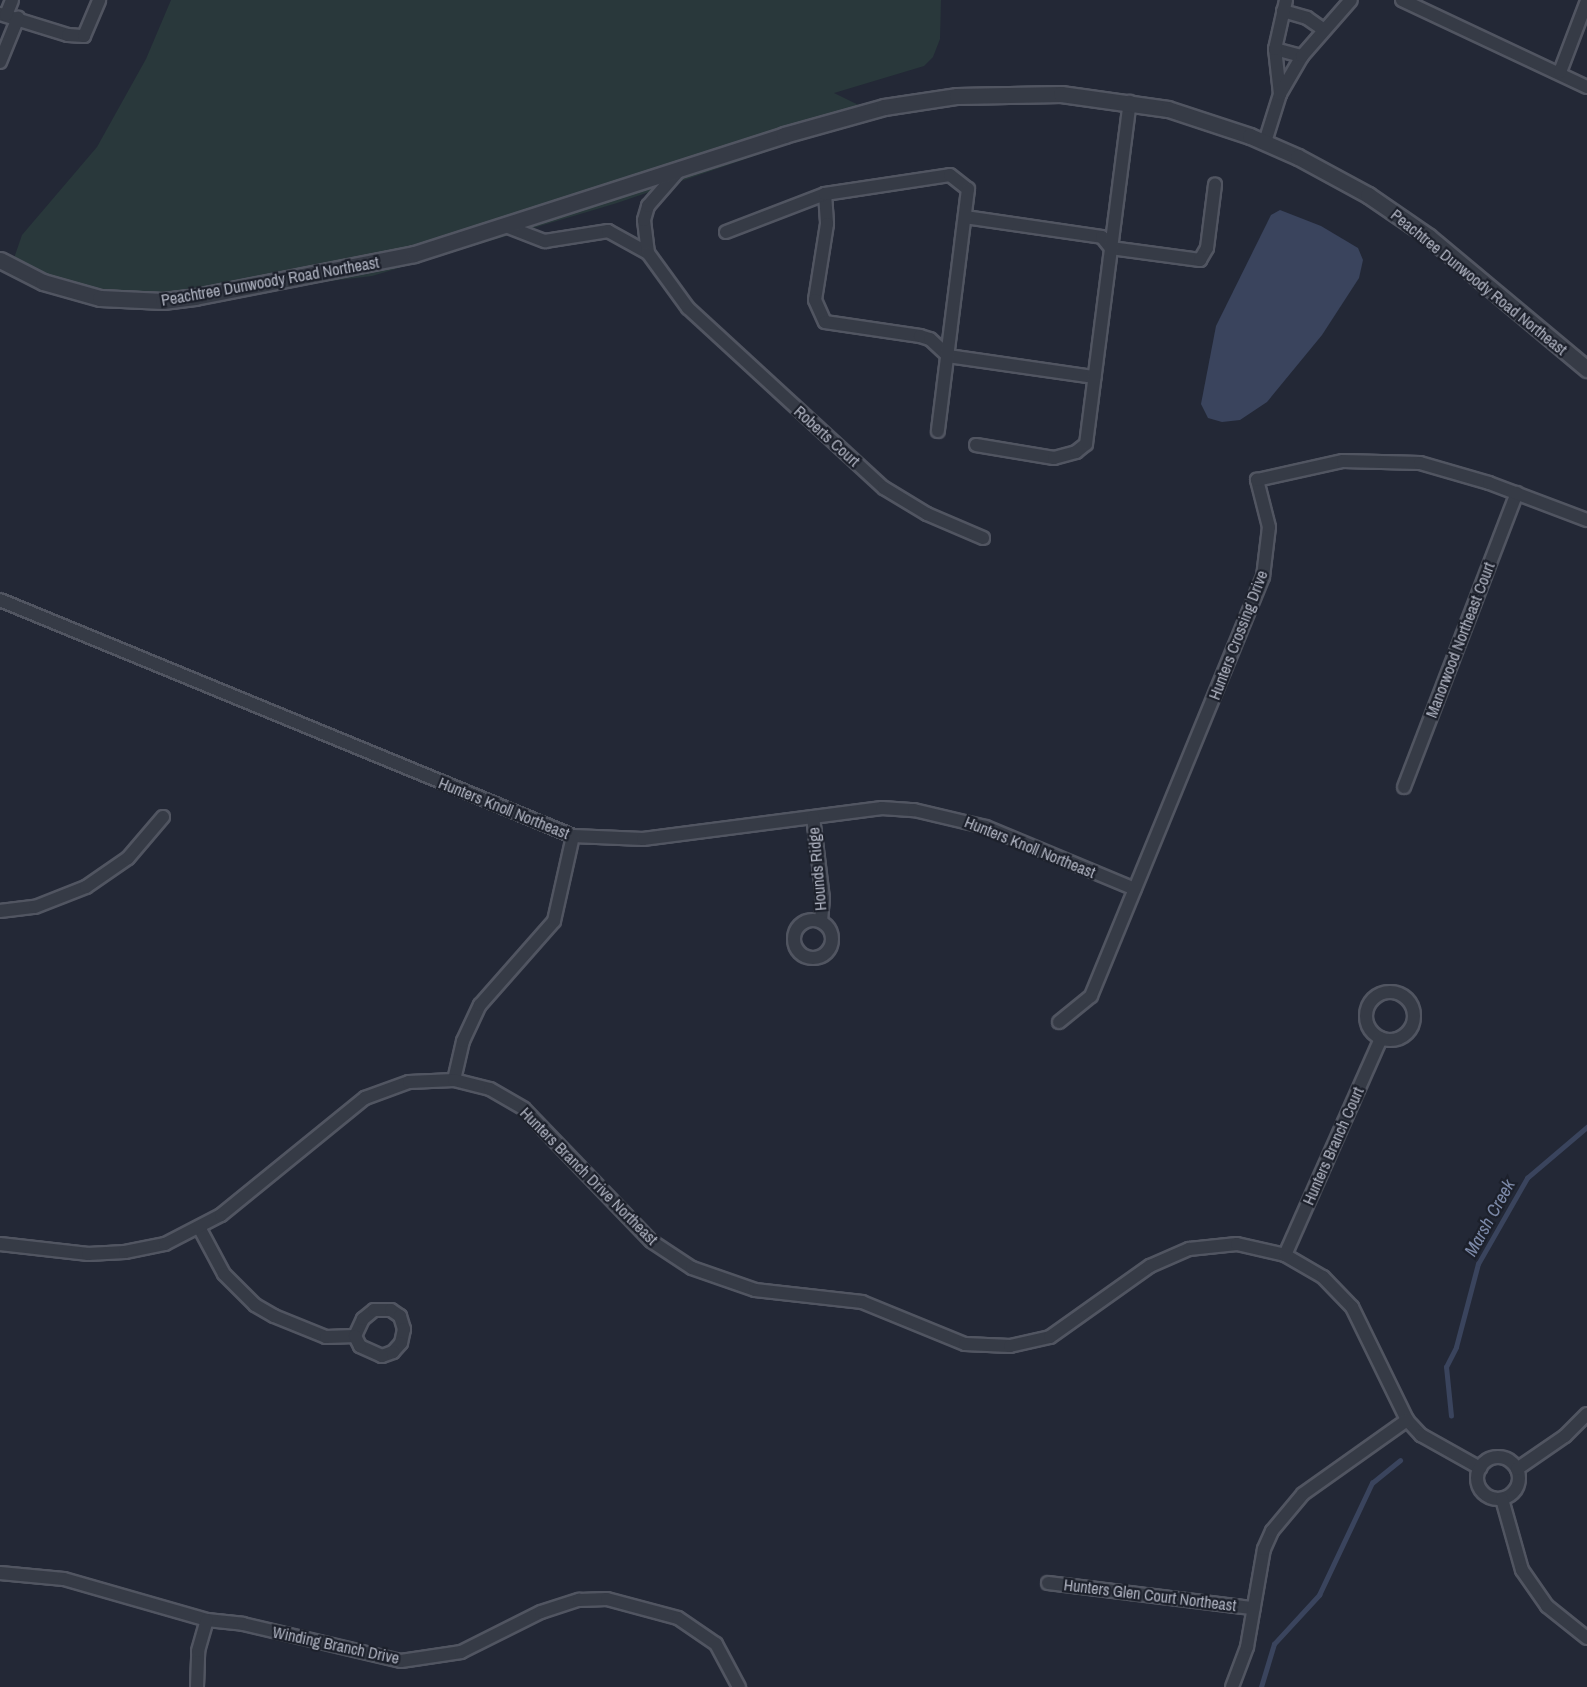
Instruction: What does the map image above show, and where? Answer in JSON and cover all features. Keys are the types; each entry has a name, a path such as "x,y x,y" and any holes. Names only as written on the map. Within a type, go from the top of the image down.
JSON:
{"street":[{"path":"0,62 12,0"},
{"path":"8,16 68,35 84,36 99,0"},
{"path":"1265,142 1280,94 1302,56 1323,29 1351,0"},
{"path":"1402,0 1560,72 1587,87"},
{"path":"1560,72 1587,1"},
{"path":"1280,94 1275,49 1285,5 1323,29"},
{"path":"1275,49 1302,56"},
{"name":"Peachtree Dunwoody Road Northeast","path":"0,260 71,292 100,298 163,301 374,264 508,227 681,168 884,107 947,97 1061,94 1168,109 1265,142 1368,195 1429,237 1587,369"},
{"path":"976,445 1054,458 1076,452 1086,444 1130,102"},
{"path":"648,253 644,220 648,206 681,168"},
{"path":"726,232 825,194 950,175 968,189 938,431"},
{"path":"965,217 1102,237 1111,248 1200,260 1207,248 1215,185"},
{"path":"825,194 827,224 815,300 825,322 920,336 930,339 948,356 1094,377"},
{"path":"508,227 545,242 608,231 648,253"},
{"name":"Roberts Court","path":"648,253 688,308 884,488 927,514 983,538"},
{"name":"Hunters Crossing Drive","path":"1059,1022 1091,996 1263,577 1269,527 1257,480 1308,467 1381,459 1420,463 1517,493 1587,520"},
{"name":"Manorwood Northeast Court","path":"1404,787 1517,493"},
{"name":"Hunters Knoll Northeast","path":"0,600 573,836 643,839 882,808 946,815 986,827 1135,889"},
{"path":"0,911 35,907 86,887 128,858 163,817"},
{"name":"Hounds Ridge","path":"813,817 823,898 821,921"},
{"path":"454,1080 463,1041 480,1005 554,921 573,836"},
{"name":"Hunters Branch Court","path":"1285,1255 1381,1038"},
{"name":"Hunters Branch Drive Northeast","path":"0,1244 88,1254 125,1252 165,1244 200,1229 365,1098 409,1082 454,1080 490,1089 524,1109 651,1241 692,1268 755,1290 862,1302 965,1344 1010,1346 1050,1337 1150,1266 1189,1249 1237,1244 1285,1255 1323,1277 1352,1307 1407,1420 1421,1435 1480,1468"},
{"path":"200,1229 224,1274 255,1305 326,1337 355,1336"},
{"path":"1517,1469 1565,1436 1587,1414"},
{"path":"1232,1687 1247,1647 1264,1549 1283,1514 1303,1494 1407,1420"},
{"path":"1499,1457 1517,1469 1517,1487 1502,1499 1490,1497 1480,1489 1480,1468 1499,1457"},
{"path":"1502,1499 1522,1570 1548,1606 1587,1638"},
{"name":"Winding Branch Drive","path":"0,1573 64,1579 207,1620 243,1624 401,1661 461,1652 541,1612 579,1600 607,1599 646,1606 688,1624 716,1644 739,1687"},
{"name":"Hunters Glen Court Northeast","path":"1048,1583 1253,1608"},
{"path":"197,1687 198,1651 207,1620"}],"shaded area":[{"path":"171,0 941,0 940,39 933,57 924,66 834,93 877,114 617,203 372,276 124,306 13,261 22,235 97,147 146,59"}],"water":[{"path":"1280,210 1321,226 1358,248 1363,260 1359,278 1322,335 1267,402 1240,420 1222,422 1208,418 1201,404 1216,326 1271,215"}],"waterway":[{"name":"Marsh Creek","path":"1451,1416 1446,1367 1456,1347 1478,1264 1527,1178 1587,1127"},
{"name":"Marsh Creek","path":"1261,1687 1274,1644 1319,1595 1372,1483 1400,1460"}]}
